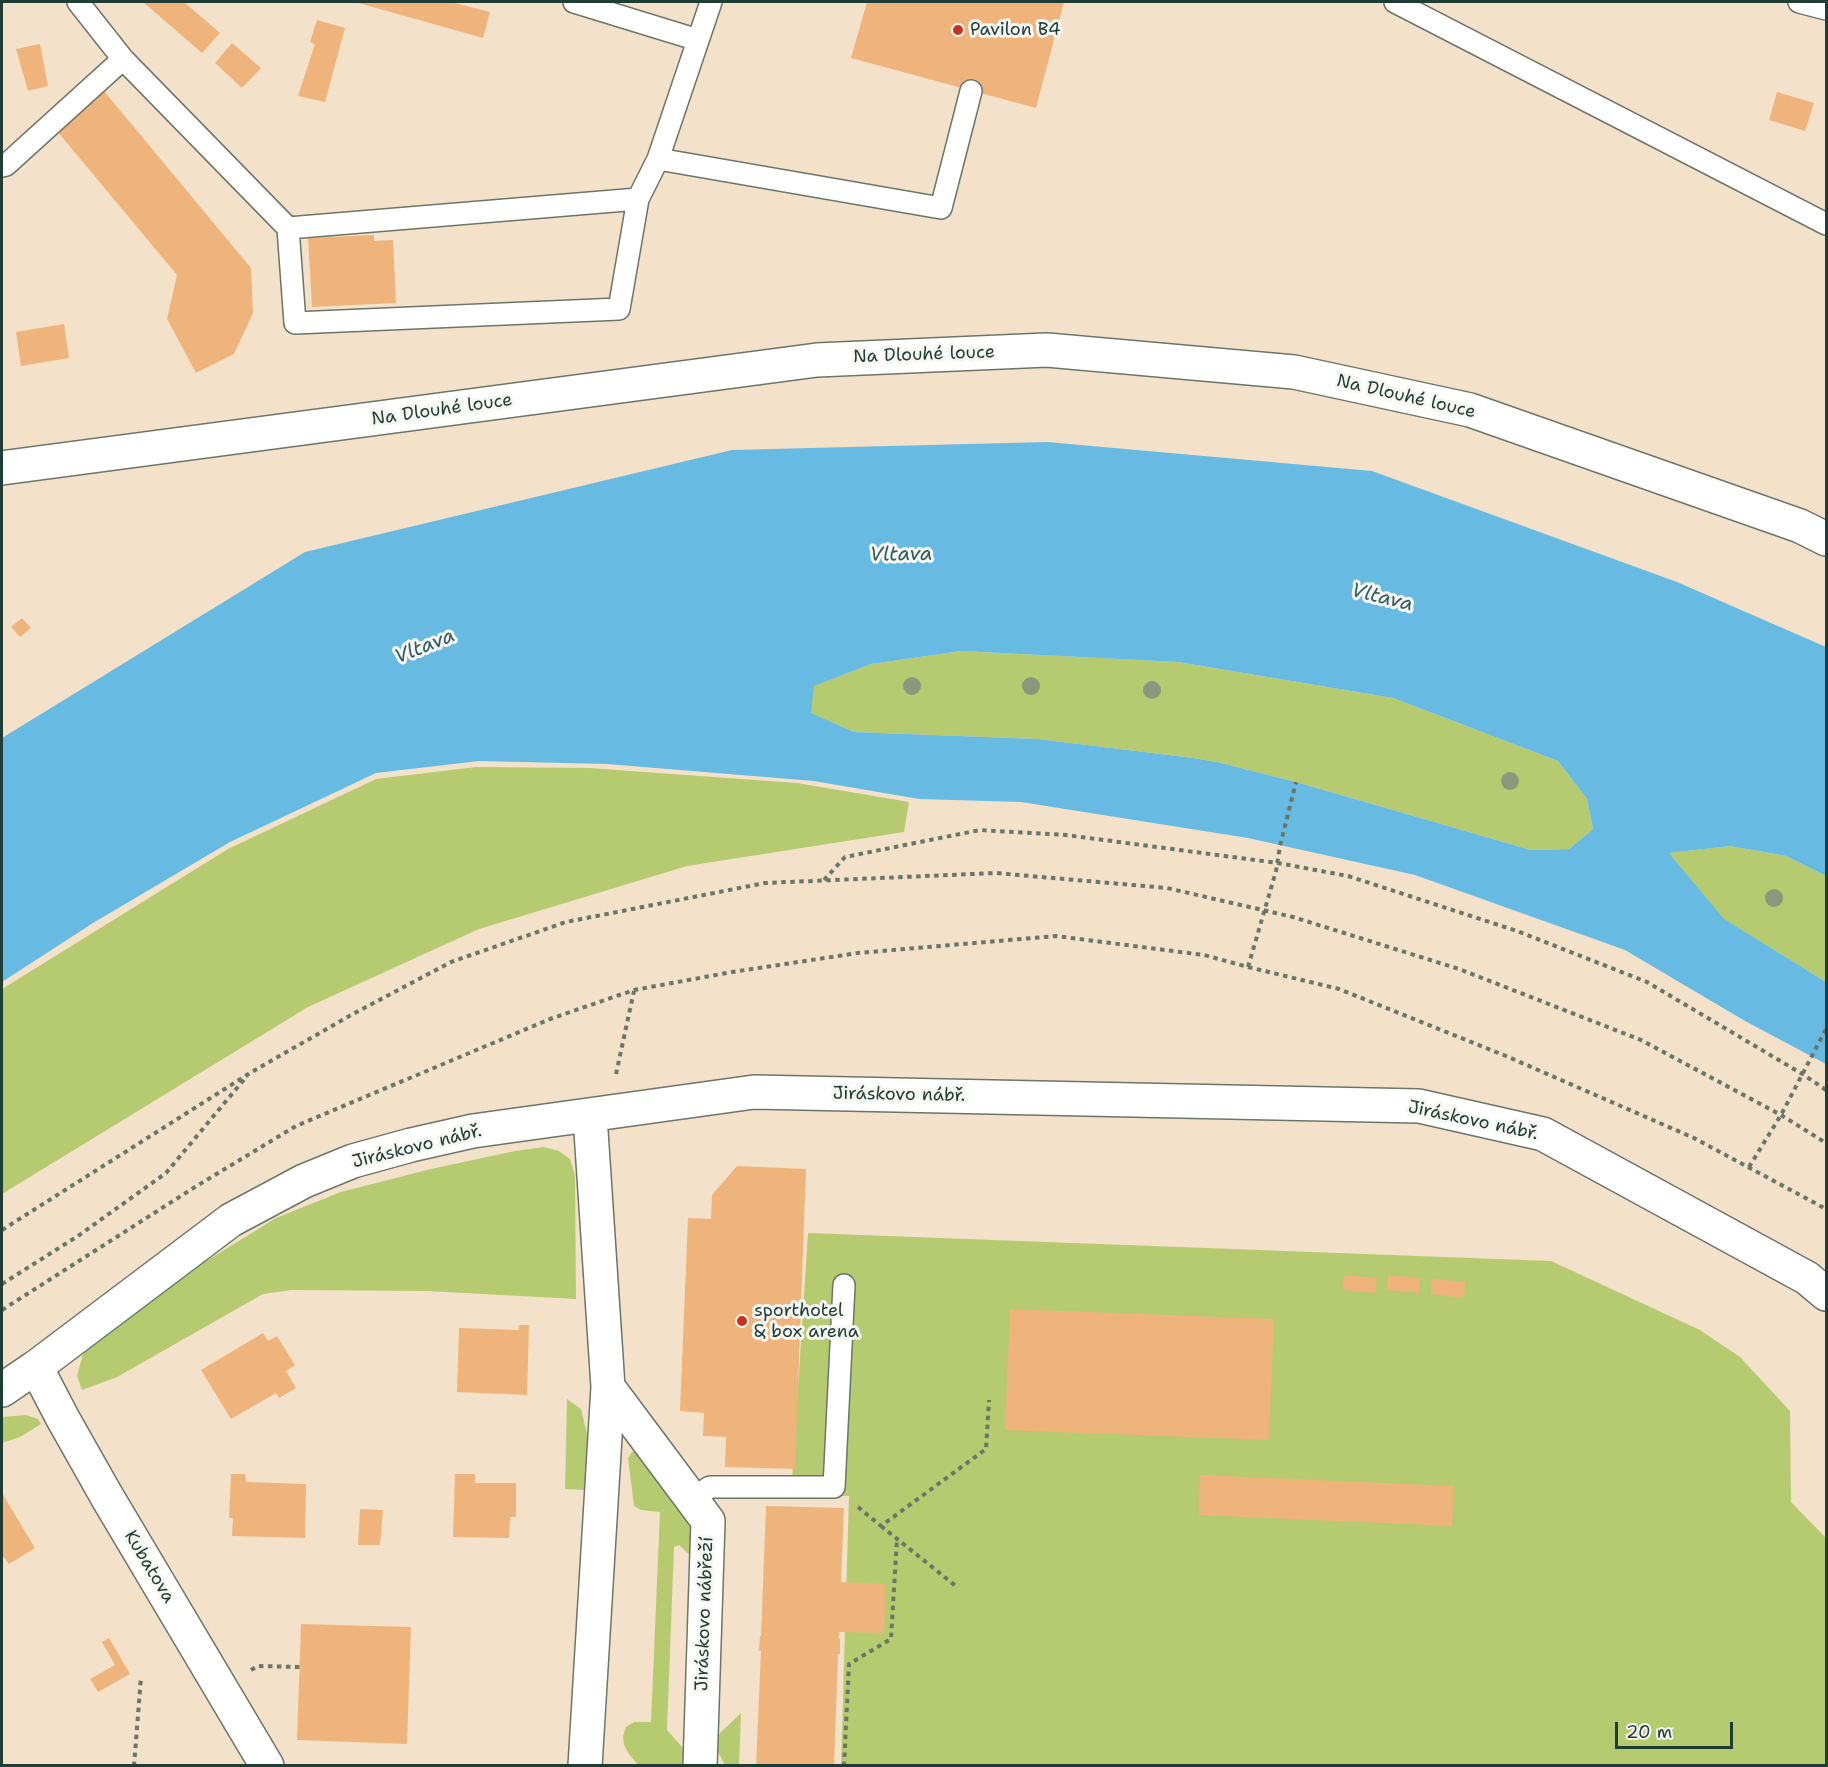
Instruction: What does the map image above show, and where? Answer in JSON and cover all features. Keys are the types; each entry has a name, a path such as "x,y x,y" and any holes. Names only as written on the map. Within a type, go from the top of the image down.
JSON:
{"street":[{"name":"Na Dlouhé louce","path":"2,468 817,360 1047,350 1294,372 1470,410 1800,526 1827,539"},
{"name":"Jiráskovo nábř.","path":"2,1390 231,1220 304,1181 353,1161 473,1131 754,1092 1419,1106 1543,1134 1807,1278 1827,1294"},
{"path":"585,1766 608,1387 599,1115"},
{"name":"Kubatova","path":"36,1366 73,1437 267,1766"},
{"name":"Jiráskovo nábřeží","path":"608,1387 708,1521 700,1766"}],"lane":[{"path":"78,2 123,59 288,228 295,323 619,309 638,199 658,159 711,2"},
{"path":"574,2 698,40"},
{"path":"1395,2 1827,224"},
{"path":"1798,2 1827,9"},
{"path":"2,166 6,165 123,59"},
{"path":"658,159 941,208 971,91"},
{"path":"288,228 638,199"},
{"path":"692,1499 710,1487 834,1487 844,1285"}],"path":[{"path":"1248,968 1278,864 1280,846 1296,783"},
{"path":"823,881 845,857 980,830 1066,835 1278,864 1348,876 1517,931 1647,982 1827,1090"},
{"path":"2,1230 250,1073 450,962 566,922 765,883 996,873 1167,888 1293,917 1459,969 1641,1041 1781,1115 1827,1143"},
{"path":"599,1115 634,990"},
{"path":"1749,1167 1804,1075 1827,1029"},
{"path":"2,1284 78,1236 166,1173 250,1073"},
{"path":"881,1526 986,1449 989,1400"},
{"path":"834,1487 957,1587"},
{"path":"844,1766 849,1664 891,1639 897,1539"},
{"path":"221,1688 258,1666 300,1667"},
{"path":"134,1766 141,1677"}],"green space":[{"path":"961,651 1178,662 1393,698 1558,761 1587,799 1593,829 1569,849 1531,850 1296,782 1217,762 1038,739 854,732 810,713 813,686 871,664"},
{"path":"476,767 589,768 797,783 909,802 904,832 687,866 479,929 308,1007 2,1194 2,989 228,849 376,779"},
{"path":"1730,846 1786,856 1826,876 1826,982 1723,919 1669,853"},
{"path":"544,1147 559,1151 570,1159 575,1175 576,1299 427,1291 291,1290 263,1294 117,1377 82,1390 77,1376 83,1354 100,1334 174,1281 276,1218 341,1192 431,1169"},
{"path":"808,1233 1551,1261 1700,1330 1740,1357 1790,1411 1791,1502 1826,1538 1826,1765 841,1765 849,1496 791,1495"},
{"path":"567,1399 581,1409 597,1474 585,1490 565,1489"},
{"path":"26,1415 38,1419 41,1424 20,1437 2,1443 2,1417"},
{"path":"636,1449 696,1520 698,1563 679,1545 674,1547 667,1730 690,1756 686,1766 638,1765 624,1745 623,1736 626,1727 634,1722 651,1722 660,1512 641,1510 634,1506 628,1458"},
{"path":"741,1713 739,1765 725,1765 716,1748 716,1740 720,1733"}],"water":[{"name":"Vltava","path":"1047,442 1372,471 1677,582 1826,647 1826,876 1786,856 1730,846 1669,853 1724,919 1826,982 1826,1064 1745,1021 1625,950 1415,875 1248,838 1021,802 919,799 814,781 607,764 479,761 376,773 230,842 93,923 2,982 2,738 305,552 732,450","holes":["961,651 1178,662 1393,698 1558,761 1587,799 1593,829 1569,849 1531,850 1296,782 1217,762 1038,739 854,732 811,713 814,686 871,664"]}],"building":[{"path":"143,2 184,2 220,33 202,53"},
{"path":"355,2 451,2 490,12 483,38"},
{"name":"Pavilon B4","path":"867,2 1064,2 1036,108 851,58"},
{"path":"317,20 345,28 325,102 298,96 315,44 310,42"},
{"path":"232,43 261,68 242,88 215,63"},
{"path":"40,44 48,86 28,91 16,49"},
{"path":"104,91 251,268 253,313 234,354 196,373 167,319 177,275 57,131"},
{"path":"1777,92 1814,103 1805,131 1769,120"},
{"path":"374,235 374,241 393,240 396,303 312,307 308,238"},
{"path":"64,324 69,358 21,366 16,332"},
{"path":"22,618 31,628 20,637 11,627"},
{"name":"sporthotel & box arena","path":"737,1166 806,1169 795,1469 725,1467 726,1437 703,1436 704,1413 680,1411 688,1218 711,1219 712,1195"},
{"path":"1344,1275 1377,1278 1375,1293 1343,1290"},
{"path":"1388,1275 1420,1278 1419,1293 1387,1290"},
{"path":"1432,1279 1465,1282 1464,1298 1431,1294"},
{"path":"1010,1309 1274,1319 1269,1440 1005,1430"},
{"path":"519,1325 529,1325 527,1395 457,1392 459,1328 519,1330"},
{"path":"263,1333 268,1341 277,1336 295,1365 286,1371 296,1388 279,1398 276,1393 231,1419 201,1370"},
{"path":"231,1474 245,1474 246,1482 306,1484 305,1538 232,1536 233,1518 229,1518"},
{"path":"455,1474 475,1474 475,1483 516,1483 516,1517 510,1517 509,1538 453,1537"},
{"path":"1200,1475 1454,1486 1452,1526 1199,1515"},
{"path":"2,1493 35,1548 9,1564 4,1557 2,1558"},
{"path":"766,1506 844,1508 841,1582 886,1584 884,1633 839,1632 840,1654 838,1654 834,1766 756,1766"},
{"path":"360,1509 383,1510 380,1545 358,1545"},
{"path":"301,1624 411,1627 407,1744 297,1740"},
{"path":"109,1638 130,1674 98,1692 90,1679 115,1665 102,1642"}],"place":[{"name":"Pavilon B4","path":"958,30"},
{"name":"sporthotel & box arena","path":"742,1321"}]}
